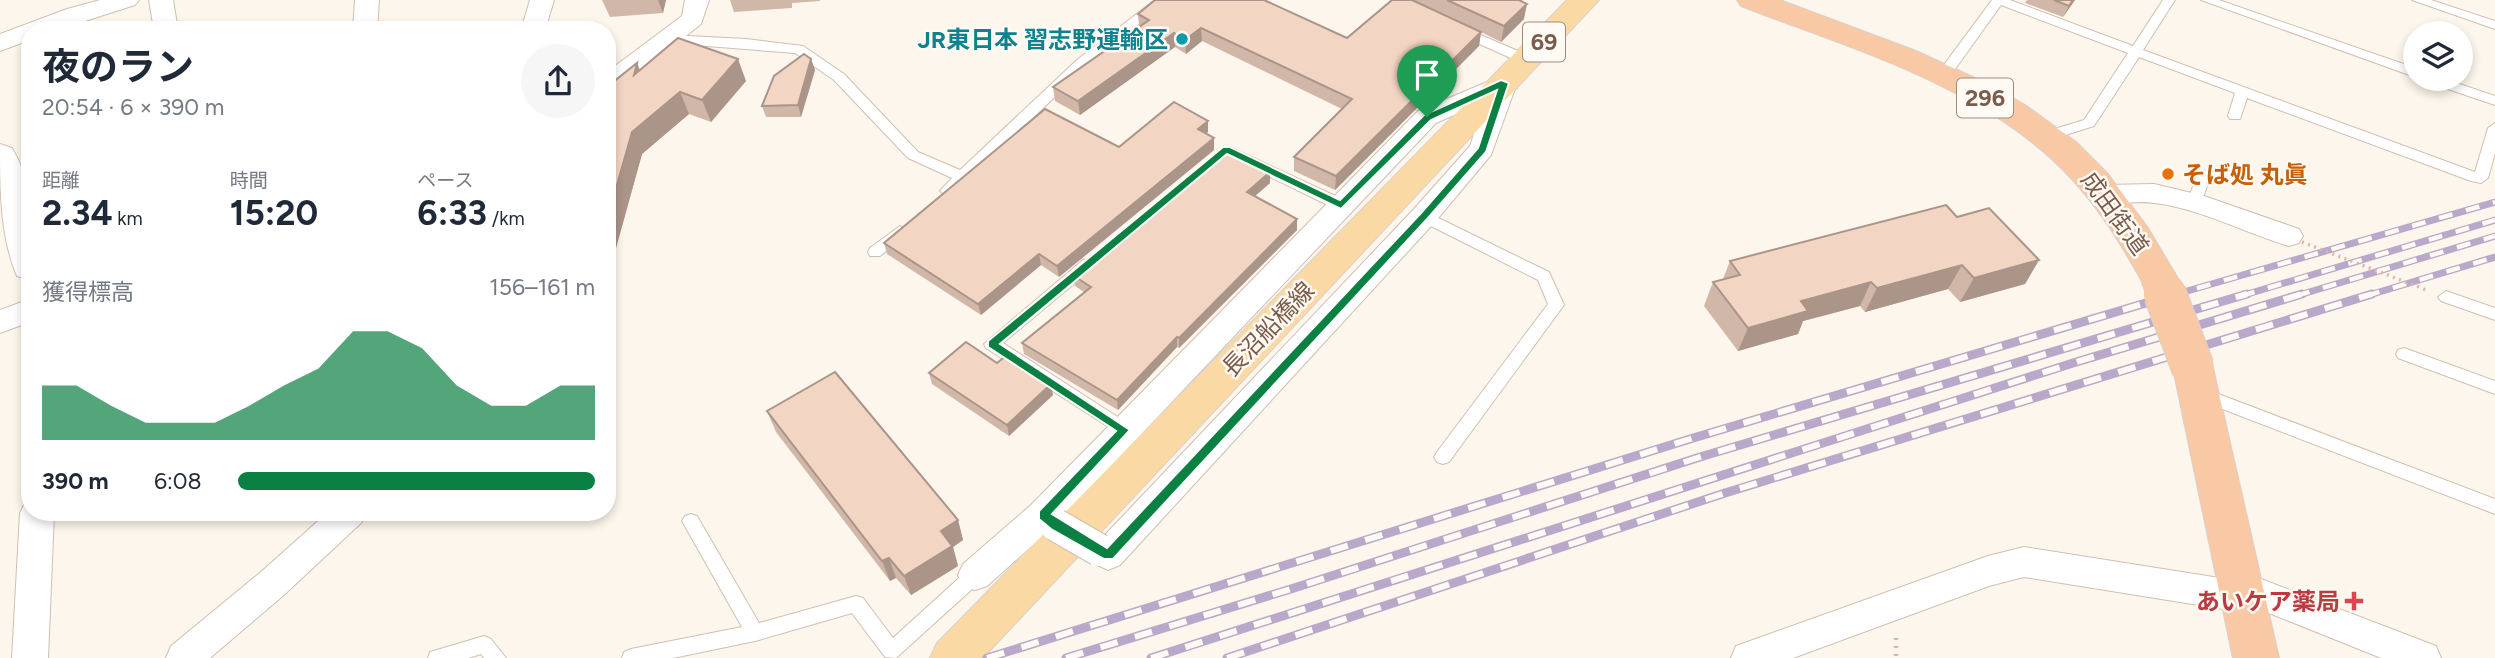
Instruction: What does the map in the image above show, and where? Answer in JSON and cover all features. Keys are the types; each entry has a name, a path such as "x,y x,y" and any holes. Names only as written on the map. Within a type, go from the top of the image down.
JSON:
{"highway":[{"name":"成田街道","path":"1752,0 1943,76 1997,104 2046,136 2105,194 2136,234 2158,277 2195,380 2256,658"}],"main road":[{"name":"長沼船橋線","path":"953,658 1584,0"}],"street":[{"path":"57,21 127,0"},
{"path":"161,0 164,21"},
{"path":"366,21 367,0"},
{"path":"536,21 542,0"},
{"path":"616,78 693,19 697,0"},
{"path":"0,43 21,35"},
{"path":"975,575 1049,520 1124,430 1427,117 1515,71"},
{"path":"1049,520 1108,555 1424,216 1482,149 1515,71"},
{"path":"0,156 21,234"},
{"path":"2105,194 2154,193 2194,203 2295,239"},
{"path":"0,322 21,314"},
{"path":"30,658 37,521"},
{"path":"184,658 273,583 340,521"},
{"path":"1749,658 1988,571 2024,562 2241,592 2423,658"}],"lane":[{"path":"934,202 1083,62 1163,0"},
{"path":"1943,76 1998,0 2476,178 2481,178 2495,128"},
{"path":"2046,136 2089,123 2169,0"},
{"path":"2207,0 2403,69"},
{"path":"2418,0 2495,25"},
{"path":"1454,27 1515,71"},
{"path":"669,39 798,49 839,77 913,155 963,177"},
{"path":"2235,116 2243,90"},
{"path":"2466,91 2495,101"},
{"path":"1216,159 1226,150 1341,205"},
{"path":"2194,203 2204,175"},
{"path":"1424,216 1544,276 1556,305 1443,457"},
{"path":"876,252 914,219"},
{"path":"1098,256 992,344 1124,430"},
{"path":"2446,297 2495,314"},
{"path":"2404,354 2495,388"},
{"path":"2195,380 2495,507"},
{"path":"691,521 755,633"},
{"path":"631,658 755,633 856,604 892,651 975,575"},
{"path":"437,658 485,645 497,658"}],"path":[{"path":"2295,239 2429,291"}],"building":[{"path":"1155,0 1264,0 1347,38 1392,0 1412,0 1481,32 1336,176 1294,157 1352,99 1201,28 1185,40 1174,33 1078,101 1053,87 1149,20 1138,14"},
{"path":"1447,0 1519,0 1527,4 1504,26"},
{"path":"2054,0 2073,0 2069,6"},
{"path":"678,38 738,59 702,100 680,92 632,132 616,188 616,80 637,63 634,75"},
{"path":"804,54 811,59 798,105 762,106 774,76"},
{"path":"1174,102 1208,121 1198,129 1214,138 1057,266 1039,254 978,304 884,243 1045,109 1119,147"},
{"path":"1227,149 1270,172 1247,192 1297,219 1117,400 1022,343 1091,287 1074,276"},
{"path":"1946,205 1957,217 1989,208 2039,260 1974,278 1962,265 1877,288 1871,282 1801,301 1808,311 1748,328 1713,282 1740,275 1730,261"},
{"path":"966,342 997,363 1007,355 1051,384 1007,425 929,373"},
{"path":"835,372 958,520 941,531 952,546 904,576 889,558 882,561 767,411"}],"railway":[{"path":"2170,296 2495,202"},
{"path":"2241,296 2495,220"},
{"path":"2296,296 2495,236"},
{"path":"2366,296 2495,257"},
{"path":"987,658 1690,439 2176,294"},
{"path":"1066,658 1294,588 1700,457 2247,294"},
{"path":"1151,658 2073,363 2302,294"},
{"path":"1227,658 1725,493 2372,294"}],"place":[{"name":"JR東日本 習志野運輸区","path":"1182,39"},
{"name":"そば処 丸眞","path":"2168,174"},
{"name":"あいケア薬局","path":"2354,601"}],"route":[{"path":"1504,83 1482,149 1424,216 1108,555 1043,515 1124,430 992,344 1226,150 1341,205 1427,117 1504,83"}]}
